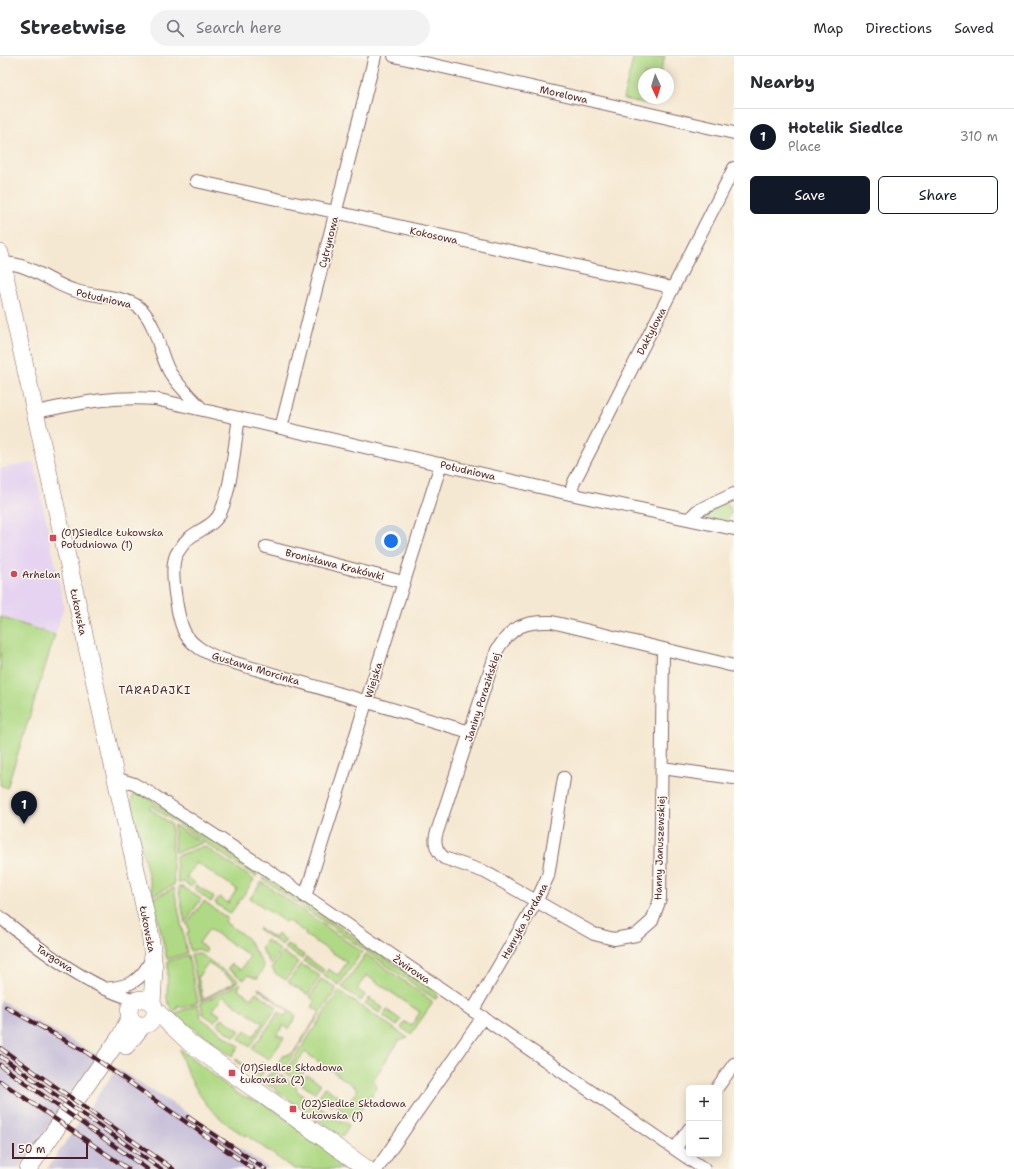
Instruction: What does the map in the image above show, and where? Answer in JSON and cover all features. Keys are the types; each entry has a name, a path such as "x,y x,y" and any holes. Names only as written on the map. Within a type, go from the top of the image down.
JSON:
{"main road":[{"name":"Łukowska","path":"1,260 36,412 150,933 154,964 142,1011 134,1034 39,1169"},
{"name":"Łukowska","path":"28,1169 120,1038 142,1011"},
{"path":"142,1011 368,1169"}],"street":[{"name":"Cytrynowa","path":"281,428 375,56"},
{"name":"Morelowa","path":"394,56 734,133"},
{"name":"Daktylowa","path":"570,494 574,482 734,168"},
{"name":"Kokosowa","path":"196,181 336,214 662,285 672,289"},
{"name":"Południowa","path":"1,260 25,268 72,290 130,302 139,307 152,326 170,373 203,410"},
{"name":"Południowa","path":"36,412 92,400 114,398 155,399 570,494 734,529"},
{"name":"Gustawa Morcinka","path":"239,418 226,496 221,513 208,526 186,541 176,556 174,570 179,618 186,636 199,649 218,658 470,732"},
{"name":"Wiejska","path":"305,896 441,464"},
{"path":"689,519 697,511 734,494"},
{"name":"Bronisława Krakówki","path":"266,547 404,582"},
{"name":"Janiny Porazińskiej","path":"436,849 436,835 497,650 504,638 516,628 534,621 552,622 734,666"},
{"name":"Hanny Januszewskiej","path":"436,849 444,858 485,872 537,900 594,934 614,939 636,935 652,921 660,899 663,649"},
{"path":"662,768 734,778"},
{"name":"Żwirowa","path":"115,778 150,793 305,896 704,1169"},
{"name":"Henryka Jordana","path":"377,1169 478,1014 537,900 548,876 564,778"},
{"name":"Targowa","path":"0,917 46,954 142,1011"},
{"path":"109,991 137,980 154,964"},
{"path":"719,1085 734,1064"},
{"path":"675,1149 686,1133"}],"shaded area":[{"path":"34,462 64,606 55,635 0,616 0,469"},
{"path":"0,1000 98,1056 18,1169 0,1169"},
{"path":"117,1068 215,1131 270,1169 47,1169"}],"green space":[{"path":"634,56 665,56 662,68 638,68 638,102 623,99"},
{"path":"724,503 729,506 731,513 725,523 703,517 702,514"},
{"path":"0,617 55,635 7,788 0,785"},
{"path":"140,793 258,871 256,877 151,806 149,808 171,824 174,885 153,895 131,804 133,794 139,795"},
{"path":"174,825 202,843 175,853"},
{"path":"204,846 254,880 230,914 215,903 219,897 228,903 237,889 197,863 186,877 195,883 191,887 184,882 178,883 176,856"},
{"path":"266,877 436,992 437,998 435,999 263,879"},
{"path":"262,882 362,952 339,985 324,975 328,969 338,975 347,962 305,935 306,933 287,920 285,922 250,898"},
{"path":"196,885 214,897 211,902 194,889"},
{"path":"178,887 183,887 201,899 185,923"},
{"path":"174,888 187,953 167,959 153,898"},
{"path":"204,901 227,918 225,922 247,938 264,966 258,978 248,975 244,980 228,969 231,964 241,970 250,956 209,929 199,943 207,950 205,953 199,949 190,951 187,933 189,932 188,925 186,925"},
{"path":"259,928 274,938 277,934 286,940 282,945 258,929"},
{"path":"266,940 280,950 271,965 261,948"},
{"path":"287,944 304,955 302,959 285,948"},
{"path":"282,952 298,962 286,980 275,973 272,968"},
{"path":"199,953 223,970 221,972 208,963 198,977 203,999 235,982 223,973 224,971 238,980 237,982 201,1001 191,954"},
{"path":"366,954 432,1001 432,1004 411,1034 401,1028 405,1022 411,1026 420,1012 366,975 357,989 365,995 361,1001 342,987"},
{"path":"188,955 198,1002 181,1008 179,1005 177,1006 178,1009 172,1011 167,999 168,961"},
{"path":"306,957 324,970 322,973 304,961"},
{"path":"301,964 320,976 308,995 288,982"},
{"path":"321,979 335,987 336,990 283,1070 276,1065 283,1056 293,1053 320,1012 312,1007 315,1001 310,997"},
{"path":"241,983 238,989 251,998 256,992 277,1007 250,1047 239,1039 245,1030 254,1036 263,1023 223,996 213,1010 220,1015 215,1022 203,1014 201,1003"},
{"path":"259,988 296,1016 289,1029 283,1025 277,1035 284,1038 269,1059 252,1049 279,1012 285,1016 289,1011 258,989"},
{"path":"339,991 408,1038 399,1041 373,1080 375,1082 376,1089 354,1119 337,1107 342,1099 348,1103 358,1089 305,1052 295,1065 304,1072 298,1081 285,1072"},
{"path":"369,998 383,1008 379,1013 365,1003"},
{"path":"198,1004 201,1018 239,1046 232,1056 174,1014"},
{"path":"387,1010 401,1020 397,1026 383,1016"},
{"path":"222,1018 240,1031 235,1037 218,1025"},
{"path":"180,1049 236,1093 257,1102 259,1100 357,1169 294,1169 246,1135 245,1136 224,1122 206,1103 194,1086 185,1066"},
{"path":"236,1059 255,1072 262,1062 266,1067 259,1079 235,1060"},
{"path":"273,1072 280,1075 272,1088 263,1082 268,1075"},
{"path":"307,1075 321,1084 314,1093 300,1083"},
{"path":"282,1076 296,1086 297,1091 340,1122 347,1122 349,1126 342,1137 274,1089"},
{"path":"325,1087 339,1097 332,1106 319,1096"}],"railway":[{"path":"6,1007 86,1052 253,1169"},
{"path":"0,1048 173,1169"},
{"path":"0,1056 161,1169"},
{"path":"0,1065 147,1169"},
{"path":"0,1081 128,1169"},
{"path":"188,1117 265,1169"}],"place":[{"name":"(01)Siedlce Łukowska Południowa (1)","path":"53,538"},
{"name":"Arhelan","path":"14,574"},
{"name":"Hotelik Siedlce","path":"24,824"},
{"name":"(01)Siedlce Składowa Łukowska (2)","path":"232,1073"},
{"name":"(02)Siedlce Składowa Łukowska (1)","path":"293,1109"}],"district":[{"name":"TARADAJKI","path":"155,690"}]}
